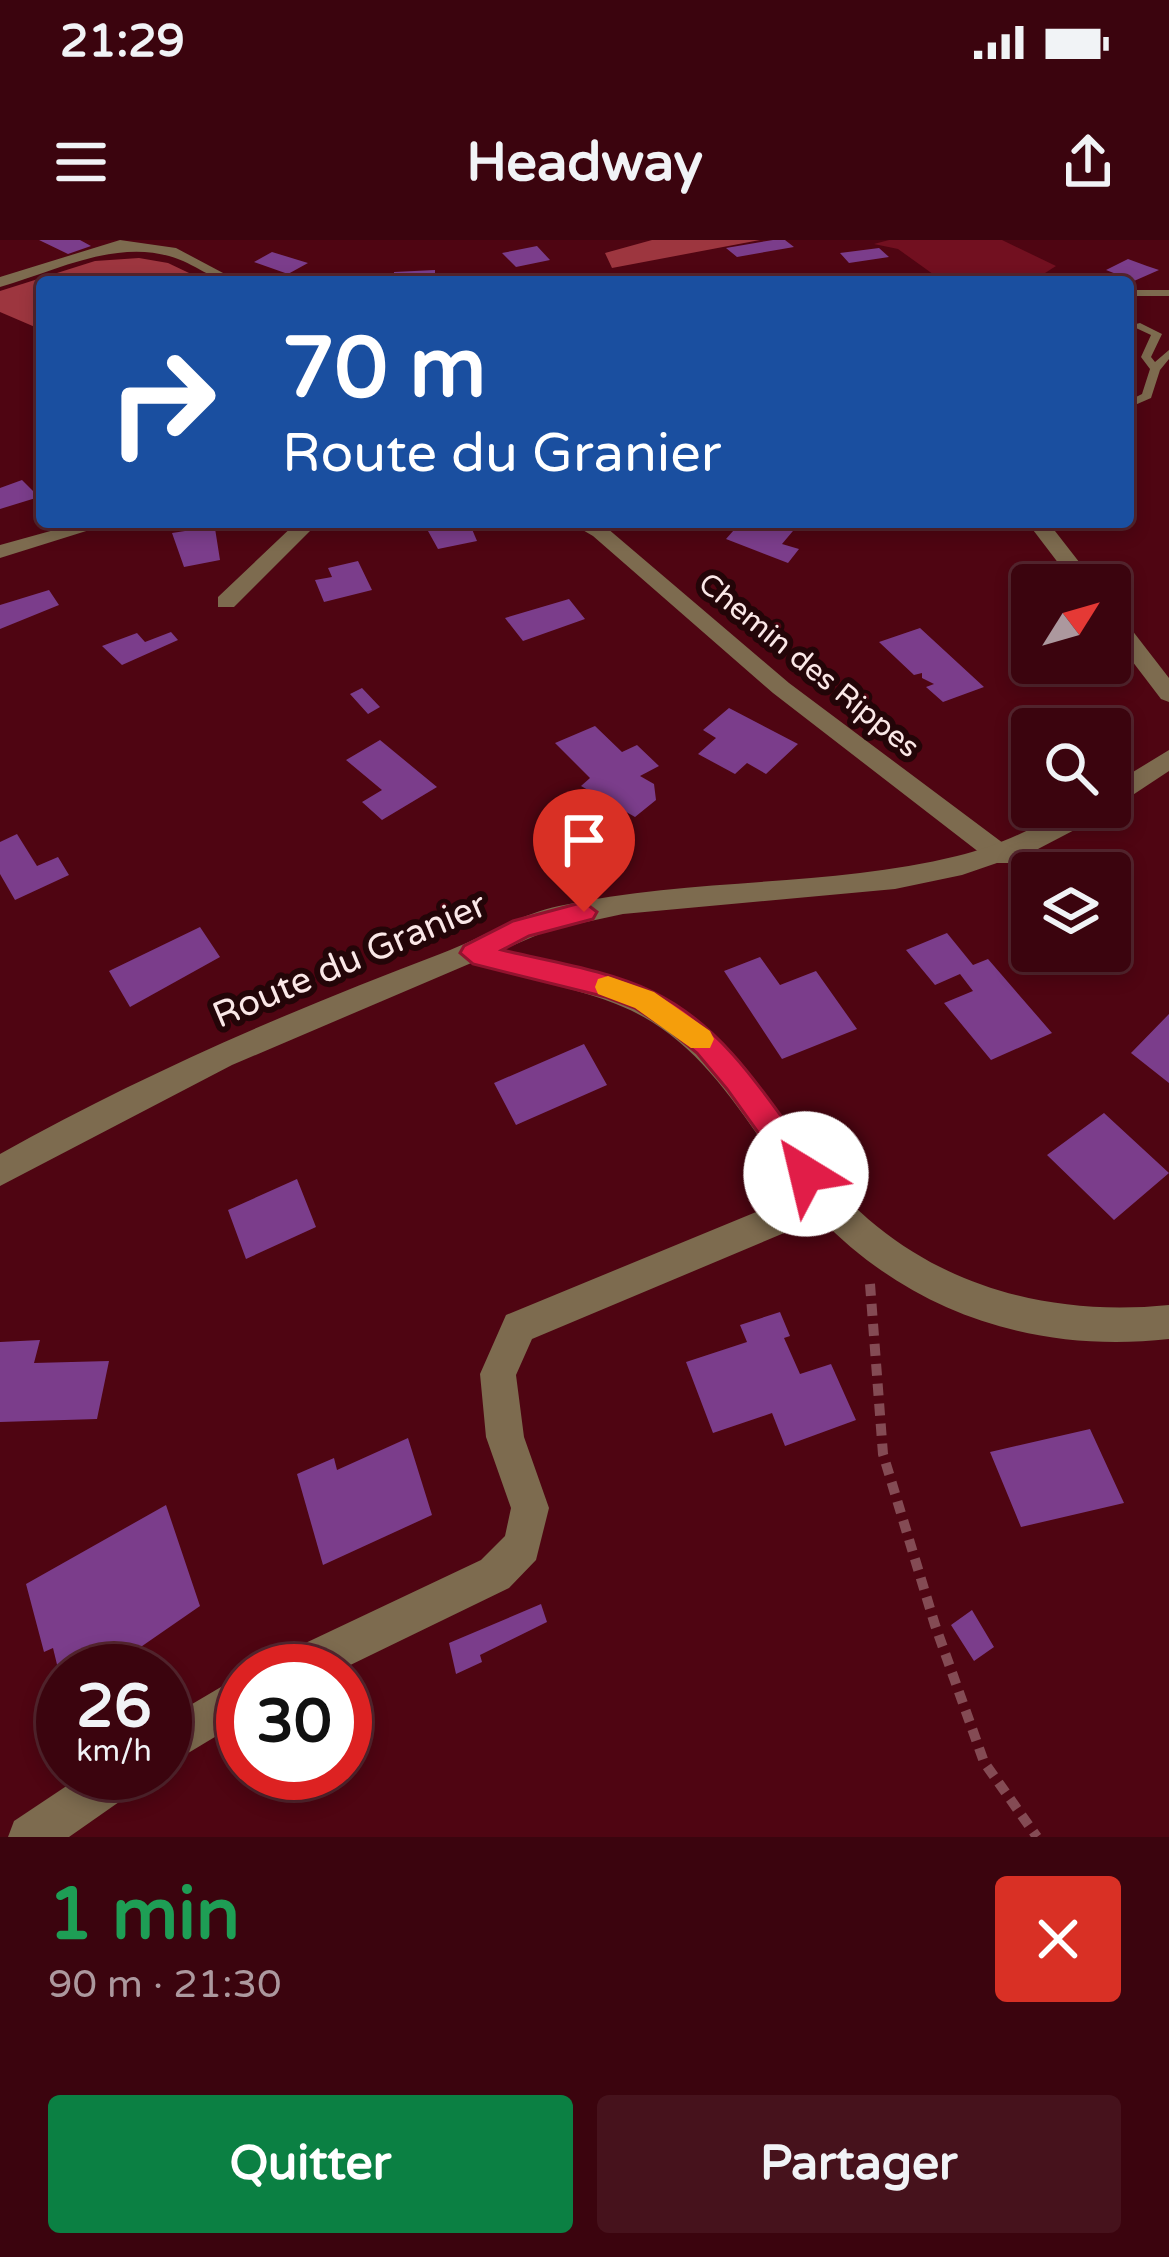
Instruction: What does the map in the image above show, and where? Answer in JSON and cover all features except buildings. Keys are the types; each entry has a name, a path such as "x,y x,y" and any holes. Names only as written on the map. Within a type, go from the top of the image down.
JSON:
{"street":[{"path":"0,282 136,240"},
{"path":"114,249 171,251 220,276"},
{"path":"0,552 84,528"},
{"path":"226,602 303,528"},
{"name":"Chemin des Rippes","path":"591,528 782,688 1002,856"},
{"path":"1041,528 1069,564"},
{"path":"1131,644 1169,694"},
{"path":"1131,784 1169,759"},
{"name":"Route du Granier","path":"0,1171 236,1048 473,953 522,928 614,906 895,881 1002,856 1056,828"},
{"path":"473,953 609,987 645,1000 678,1022 707,1045 737,1080 824,1200 920,1276 1018,1317 1074,1327 1133,1329 1169,1322"},
{"path":"349,1644 495,1574 522,1546 530,1508 506,1437 498,1374 519,1327 824,1200"},
{"path":"30,1837 84,1800"}],"lane":[{"path":"1134,293 1169,293"},
{"path":"1140,326 1157,334 1146,357 1155,369"},
{"path":"1134,403 1147,396 1155,369 1169,353"}],"path":[{"path":"867,1238 883,1454 935,1625 984,1762 1037,1837"}],"shaded area":[{"path":"652,240 760,240 612,268 605,253"},
{"path":"1002,240 1056,266 1040,276 936,276 898,249 874,244"},
{"path":"139,258 168,263 195,276 48,276 95,261"},
{"path":"36,280 36,327 0,312 0,291"}],"slow traffic":[{"path":"608,987 645,1000 700,1039"}],"route":[{"path":"584,912 522,928 473,953 645,1000 707,1045 806,1174"}]}
